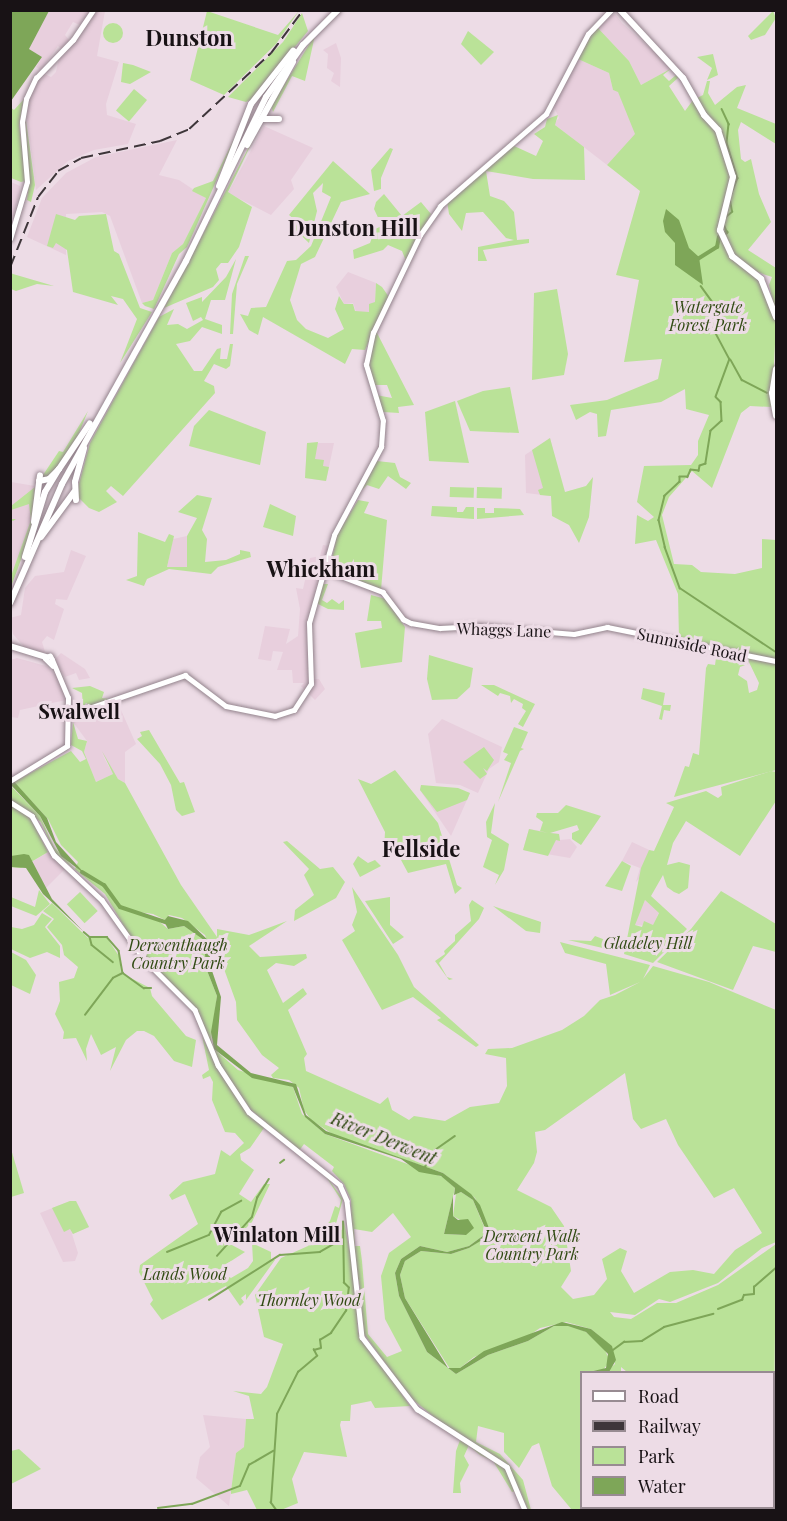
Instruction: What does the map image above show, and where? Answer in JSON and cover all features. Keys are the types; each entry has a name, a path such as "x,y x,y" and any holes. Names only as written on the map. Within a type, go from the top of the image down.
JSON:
{"highway":[{"path":"219,190 253,101 301,42 333,10"},
{"path":"12,596 24,565 100,407 183,260 272,88 312,35 338,10"},
{"path":"615,11 683,78 727,150 733,177 719,224 722,236 732,256 761,279 777,316"},
{"path":"615,11 639,34"},
{"path":"219,190 312,35"},
{"path":"12,596 18,576 107,401 186,261 264,96 301,42"},
{"path":"247,115 243,106 253,101"},
{"path":"263,119 278,118 270,111 271,104"},
{"path":"777,369 772,393 777,416"},
{"path":"24,565 74,490 84,449 107,401"},
{"path":"24,565 45,492 100,407"},
{"path":"31,541 41,478 59,469"},
{"path":"74,490 76,500"},
{"path":"10,646 48,660"},
{"path":"10,653 48,660"}],"main road":[{"path":"10,239 27,182 22,126 24,102 34,81 93,10"},
{"path":"69,715 185,675 226,706 283,716 293,711 310,686 309,623 335,531 378,456 384,426 366,370 366,355 420,235 448,198 546,114 588,34 615,11"},
{"name":"Whaggs Lane","path":"324,570 384,594 409,623 440,628 477,626 574,633 607,627"},
{"name":"Sunniside Road","path":"607,627 777,661"},
{"path":"13,779 66,750 69,706 65,683 56,667 48,660"},
{"path":"69,706 78,713"},
{"path":"69,722 78,713"},
{"path":"10,802 32,816 54,855 102,900 144,959 195,1010 218,1065 253,1116 340,1185 347,1204 362,1337 417,1409 498,1459 507,1467 525,1510"}],"shaded area":[{"path":"49,11 91,11 82,26 73,22 65,35 70,41 62,49 58,46 41,70 36,67 42,57 29,49"},
{"path":"95,11 105,11 97,56 119,62 106,104 107,115 136,124 128,144 94,150 68,161 36,190 27,118 30,92 42,73 51,77 56,72 59,58"},
{"path":"615,14 672,68 641,85 629,61 596,26"},
{"path":"336,43 341,58 340,87 331,81 334,73 327,68 328,54 323,50"},
{"path":"578,59 609,73 613,90 618,91 636,134 607,165 554,124 559,118 554,107"},
{"path":"264,126 313,148 291,180 294,189 271,215 228,193"},
{"path":"177,140 159,175 179,180 206,198 183,244 172,253 153,300 142,303 110,216 102,212 66,214 66,255 27,237 42,198 66,173 96,157"},
{"path":"11,182 20,186 20,192 11,223"},
{"path":"348,272 376,283 375,303 369,312 356,312 353,303 344,304 336,287"},
{"path":"550,438 560,478 551,496 526,493 525,455"},
{"path":"307,443 334,443 326,481 305,478"},
{"path":"11,482 35,486 30,531 11,577"},
{"path":"187,536 207,539 197,567 167,567 173,539"},
{"path":"323,545 330,546 309,621 315,679 319,679 325,689 315,700 301,686 304,683 293,683 292,670 277,670 283,652 273,651 271,661 258,659 265,626 290,629 286,644 298,636 300,609 296,588 303,589 310,558 320,556"},
{"path":"71,550 86,556 67,600 56,599 55,604 64,609 54,640 47,636 42,642 45,652 38,653 25,648 13,634 10,618 21,615 25,588 35,576 64,572"},
{"path":"61,653 85,669 90,678 79,680 76,673 65,677 54,660"},
{"path":"17,658 46,666 61,681 66,700 20,710 18,718 11,717 10,660"},
{"path":"117,701 136,744 125,752 125,783 118,779 101,752 113,774 96,782 84,752 87,741 73,722 77,716"},
{"path":"442,719 502,747 499,762 489,769 478,793 460,785 436,783 428,734"},
{"path":"421,785 470,793 451,836 420,790"},
{"path":"529,829 559,834 560,840 570,839 577,847 570,858 523,850"},
{"path":"632,842 660,855 636,882 640,868 622,861"},
{"path":"48,852 65,869 46,888 32,862"},
{"path":"645,900 659,912 653,926 634,925"},
{"path":"70,1201 76,1201 89,1227 72,1234 78,1253 75,1261 63,1262 40,1213"},
{"path":"203,1415 246,1419 244,1447 236,1453 229,1506 196,1478 200,1457 210,1447"}],"green space":[{"path":"207,11 278,35 299,11 276,44 224,95 190,80"},
{"path":"773,11 776,18 765,35 751,40 748,36"},
{"path":"302,13 308,31 252,99 246,102 228,97 283,42"},
{"path":"113,23 120,26 123,33 120,40 113,43 106,40 103,33 106,26"},
{"name":"Watergate Forest Park","path":"596,26 629,61 641,85 672,68 663,75 669,81 676,75 679,77 669,86 685,111 693,100 703,95 707,81 710,81 708,93 715,105 737,87 746,85 737,108 776,124 776,144 741,122 738,130 741,159 745,162 751,159 759,194 771,222 748,250 776,268 776,314 769,285 772,277 757,272 726,249 762,284 776,323 772,407 750,406 741,413 712,488 692,471 669,497 662,515 674,564 692,565 701,572 735,574 762,568 762,539 776,540 776,660 679,639 678,594 656,540 635,544 637,515 648,521 654,517 637,502 644,466 691,465 698,455 698,441 709,415 686,409 685,389 661,402 611,410 606,436 598,437 597,414 590,412 576,420 570,405 607,400 658,379 662,359 624,362 639,280 616,275 640,191 607,165 635,134 618,92 613,90 609,73 578,59"},
{"path":"468,31 494,52 481,65 461,44"},
{"path":"315,35 305,81 292,76 273,112 271,106"},
{"path":"713,54 718,75 707,80 712,68 697,57"},
{"path":"123,63 151,72 130,84 121,82"},
{"path":"134,89 147,100 129,121 116,110"},
{"path":"24,99 19,125 25,167 25,181 21,182 11,178 10,107 14,110"},
{"path":"25,114 35,185 31,202 27,200 29,181"},
{"path":"558,115 555,125 584,147 585,180 533,179 486,171 490,196 504,201 514,212 517,240 529,239 529,243 483,250 487,261 478,261 478,247 514,240 506,238 483,212 466,213 462,231 449,214 447,201 512,145 536,156 543,141 534,134 545,127 547,119"},
{"path":"261,124 228,192 252,207 239,247 228,263 221,263 216,269 219,280 213,287 164,308"},
{"path":"241,125 187,247 179,254 154,309 145,306 142,303 153,300 172,253 183,244 206,198 192,191 194,188 213,181"},
{"path":"390,148 393,149 381,178 381,189 374,191 371,170"},
{"path":"333,161 370,194 341,202 315,257 301,264 290,300 297,320 306,329 328,338 344,329 335,309 339,296 344,304 353,304 355,311 369,312 369,304 375,302 376,283 382,287 389,297 365,350 352,349 345,364 263,317 258,335 249,330 240,314 248,316 251,308 266,307 287,261 296,260 311,246 331,197 322,192 323,183 313,193 317,211 309,243 290,225 295,220 289,215"},
{"path":"384,194 402,216 421,202 431,214 406,261 402,251 388,245 383,250 354,259 353,250 370,243 375,229 382,226 374,209 376,202"},
{"path":"56,214 75,220 79,216 106,214 114,251 119,254 140,308 152,312 120,363 137,319 123,299 111,296 118,305 73,292 67,250 56,243 53,248 47,246"},
{"path":"245,256 249,256 237,284 233,334 230,334 232,294"},
{"path":"236,259 225,300 211,300 205,319 222,325 222,334 202,327 190,341 176,344 194,371 202,371 217,349 221,348 220,359 227,359 230,344 233,344 230,366 226,369 214,364 204,381 214,386 215,393 123,496 111,486 106,491 117,502 99,512 89,508 76,495 90,443 159,317 174,309 167,325 178,324 187,329 203,320 201,317 193,321 186,303 202,297 202,302 226,277"},
{"path":"11,273 54,286 37,284 16,291 11,289"},
{"path":"557,289 568,354 564,375 532,380 534,293"},
{"path":"376,331 414,405 398,407 399,413 383,412 376,395 392,398 387,385 373,385 367,363"},
{"path":"510,387 519,433 470,431 457,401 483,391"},
{"path":"455,401 469,463 429,461 425,412"},
{"path":"209,410 266,432 260,465 189,446 194,426"},
{"path":"88,411 72,450 50,476 41,478 59,451 63,452"},
{"path":"550,438 565,492 586,486 593,477 589,517 579,543 569,525 552,516 551,496 540,495 538,490 543,488 532,450"},
{"path":"318,442 315,459 324,460 323,466 329,467 326,481 305,478 307,443"},
{"path":"377,461 395,463 400,477 411,483 406,489 388,476 379,489 367,485 362,490"},
{"path":"35,487 31,532 11,587 11,576 31,520 29,504 11,510 11,506"},
{"path":"450,487 474,488 474,498 450,497"},
{"path":"477,487 502,488 502,499 477,498"},
{"path":"197,495 212,498 202,530 207,539 205,562 226,560 240,554 240,550 250,552 251,557 218,567 211,574 169,569 147,579 144,586 126,580 137,576 138,532 165,542 169,534 174,536 167,567 187,567 187,536 197,518 178,512"},
{"path":"358,500 369,502 364,513 387,520 381,590 330,569 337,535"},
{"path":"270,504 296,516 293,536 263,527"},
{"path":"432,506 457,507 457,512 463,512 466,507 474,507 474,519 431,516"},
{"path":"477,508 485,508 485,513 494,513 494,508 520,509 524,515 477,519"},
{"path":"324,578 323,584 328,584 322,600 327,603 332,599 339,604 344,600 344,610 328,609 316,603"},
{"path":"371,595 386,599 405,627 402,662 361,668 355,633 382,628 381,621 367,621"},
{"path":"711,649 746,658 748,664 740,667 738,675 747,681 749,693 757,690 759,683 747,658 776,663 776,770 674,797 685,766 689,767 693,753 699,755 706,668 708,664 715,665 716,658 710,656"},
{"path":"429,655 473,668 470,687 457,699 432,700 427,679"},
{"path":"481,685 494,685 535,704 523,727 518,724 526,711 522,708 523,704 514,699 511,703 510,696 500,693 498,696"},
{"path":"90,686 104,692 102,698 110,699 91,707 86,703 83,708 82,693 72,688"},
{"path":"643,688 665,693 663,705 671,705 670,711 664,710 662,720 659,719 662,706 641,699"},
{"path":"73,722 78,739 87,741 84,752 96,782 113,774 102,751 118,779 125,783 181,885 217,937 217,929 249,935 287,921 249,946 260,957 306,954 307,958 294,966 276,963 267,970 283,1003 303,988 307,994 288,1010 307,1054 304,1058 306,1071 380,1104 388,1097 392,1110 409,1120 414,1116 445,1121 470,1107 499,1103 507,1086 506,1058 485,1054 488,1049 512,1048 562,1030 584,1016 600,1000 640,982 610,995 606,964 565,953 560,942 650,965 643,979 653,966 709,982 776,1010 776,1242 762,1248 718,1283 670,1302 659,1299 635,1315 610,1312 614,1317 631,1319 657,1303 676,1303 718,1285 776,1244 775,1371 626,1371 621,1367 621,1371 607,1371 615,1364 612,1347 591,1329 566,1322 540,1328 527,1337 474,1357 460,1368 450,1369 405,1298 400,1275 405,1261 421,1251 451,1254 469,1248 489,1235 489,1228 475,1198 443,1173 334,1135 311,1120 304,1110 299,1088 289,1080 273,1078 271,1075 279,1068 262,1055 237,1020 236,1002 220,958 211,951 205,935 182,918 169,915 165,920 153,914 125,910 153,916 168,929 184,926 204,939 206,968 217,996 211,1041 214,1049 238,1070 293,1087 302,1114 325,1134 443,1177 455,1188 444,1234 466,1235 460,1220 453,1216 456,1194 461,1192 473,1200 485,1229 484,1235 469,1246 447,1252 420,1246 401,1259 395,1273 399,1296 427,1352 456,1374 488,1355 528,1341 554,1326 572,1326 586,1332 604,1348 610,1361 603,1370 580,1371 580,1509 687,1510 572,1510 552,1486 539,1443 532,1446 519,1468 504,1452 504,1433 478,1426 476,1442 500,1454 523,1480 531,1510 528,1510 520,1490 512,1492 493,1461 480,1455 411,1398 364,1334 360,1287 352,1255 351,1200 344,1184 332,1171 334,1167 304,1144 299,1151 251,1110 218,1063 198,1011 137,948 105,894 55,853 41,822 11,800 10,785 40,816 54,847 75,869 78,862 61,845 48,819 14,782 71,751 80,762 86,759 82,751 71,745","holes":["625,1073 633,1119 641,1129 666,1119 678,1145 714,1198 734,1188 762,1233 735,1250 714,1274 693,1270 670,1272 634,1293 621,1271 627,1251 620,1248 602,1259 607,1279 594,1295 573,1299 561,1287 571,1271 564,1226 551,1207 517,1190 534,1163 537,1152 535,1132 545,1130","393,1213 411,1237 389,1253 381,1276 385,1319 402,1351 387,1357 368,1334 362,1261 360,1246 355,1246 354,1229 372,1232"]},
{"path":"514,727 528,732 521,748 524,749 520,751 498,802 511,763 504,760 508,754 503,752"},
{"path":"149,730 180,783 184,782 195,812 182,816 176,810 171,785 160,764 137,739 142,736 140,732"},
{"path":"484,747 494,760 487,771 483,768 487,774 480,779 463,762"},
{"path":"395,770 438,823 457,885 462,888 455,894 446,864 408,873 394,847 384,850 385,832 358,779 371,784"},
{"name":"Gladeley Hill","path":"771,771 776,772 776,801 740,856 686,821 673,843 667,865 679,862 690,865 688,888 679,894 674,892 667,887 663,875 651,896 687,929 653,963 624,954 641,868 649,850 654,851 674,807 666,803 706,791 718,798 722,795 721,787","holes":["645,900 659,913 653,925 644,921 642,927 635,925"]},
{"path":"421,785 458,788 470,793 467,800 437,812 420,790"},
{"path":"495,803 491,833 509,844 504,870 495,885 499,875 483,867 492,840 487,837 486,822"},
{"path":"11,804 31,819 48,852 21,868 11,867"},
{"path":"566,805 601,816 581,845 572,839 572,833 579,830 577,825 550,833 559,834 560,841 556,840 548,856 523,850 529,829 548,833 540,831 543,822 536,817 537,813 558,813"},
{"path":"287,841 320,869 333,867 345,882 336,898 294,921 295,910 314,895 304,875 309,869 283,842"},
{"path":"358,856 368,863 375,860 381,866 360,877 353,864"},
{"path":"622,861 631,866 622,891 605,886"},
{"path":"352,887 398,955 414,987 479,1045 476,1047 437,1020 441,1018 413,997 382,1010 342,940 355,931 352,925 357,912"},
{"path":"39,890 50,904 36,916 11,906 11,897 35,907"},
{"path":"721,891 776,924 776,952 753,946 733,990 657,962 691,929"},
{"path":"80,892 98,911 85,923 67,904"},
{"path":"390,897 390,925 404,937 393,944 365,901"},
{"path":"472,900 484,908 479,919 439,963 447,977 453,979 449,980 435,961 445,954 444,951 455,941 455,935 471,921 469,905"},
{"path":"52,903 88,938 107,938 119,956 121,973 150,988 152,996 186,1036 196,1040 192,1067 174,1061 154,1036 144,1031 137,1031 126,1040 110,1071 116,1047 101,1055 91,1034 86,1049 87,1061 76,1038 63,1039 64,1032 55,1014 60,1001 59,982 74,978 78,967 64,955 62,945 47,927 54,919 43,911"},
{"path":"493,906 541,922 540,933 526,931"},
{"path":"42,913 52,919 45,927 60,946 60,958 47,952 30,958 11,949 11,927 22,929 34,925"},
{"path":"595,936 608,941 607,949 568,940 591,941"},
{"path":"11,952 26,960 36,975 30,994 11,985"},
{"name":"Lands Wood","path":"202,1036 221,1075 264,1128 250,1148 240,1154 241,1160 254,1170 239,1194 251,1202 264,1184 270,1184 252,1222 230,1244 245,1252 225,1265 226,1275 231,1278 248,1268 253,1261 252,1243 271,1252 271,1259 275,1260 246,1300 246,1294 241,1298 244,1302 240,1306 226,1286 162,1320 150,1304 153,1300 139,1272 140,1265 198,1224 185,1194 172,1200 169,1195 183,1182 215,1174 221,1150 230,1156 244,1143 235,1133 225,1132 212,1100 213,1082 210,1076 203,1079 202,1075 209,1070"},
{"path":"11,1149 24,1193 10,1197"},
{"name":"Thornley Wood","path":"323,1172 343,1199 335,1227 342,1230 344,1221 356,1286 358,1332 410,1406 375,1408 371,1401 351,1405 350,1421 341,1421 340,1425 347,1457 304,1452 292,1479 298,1503 281,1510 257,1510 247,1490 231,1494 236,1453 244,1447 246,1419 254,1419 249,1396 233,1391 261,1394 267,1387 283,1344 264,1337 255,1295 281,1258 308,1246 330,1221 335,1206 339,1208 341,1200"},
{"path":"76,1201 89,1227 73,1234 70,1229 64,1232 52,1208"},
{"path":"460,1440 469,1445 464,1456 469,1465 460,1483 461,1493 453,1493 456,1451"},
{"path":"19,1449 41,1469 11,1484 11,1451"}],"water":[{"path":"11,10 49,11 29,49 42,57 11,101"},
{"path":"666,209 679,220 689,248 699,257 703,285 675,265 675,243 665,232 663,221"},
{"path":"10,777 47,818 56,842 86,875 61,856 40,816 11,785"},
{"path":"29,855 52,899 84,932 43,894 26,868 11,867 11,856"},
{"path":"168,916 188,921 210,942 210,965 221,997 217,1045 251,1073 296,1084 306,1115 326,1131 443,1173 471,1194 480,1205 489,1228 487,1237 469,1248 451,1254 421,1251 405,1261 400,1275 405,1298 448,1368 427,1352 399,1296 395,1273 401,1259 420,1246 447,1252 469,1246 484,1235 485,1228 473,1200 461,1192 454,1195 455,1188 441,1176 419,1172 401,1159 325,1134 305,1117 293,1087 252,1078 214,1049 211,1032 217,996 206,968 204,940 184,926 168,929 164,921"},
{"path":"453,1196 453,1216 458,1220 468,1219 474,1228 466,1235 444,1234"},
{"path":"562,1322 591,1329 612,1346 616,1360 610,1371 593,1371 606,1368 608,1354 586,1332 568,1326 554,1326 528,1341 488,1355 456,1374 448,1368 460,1368 484,1351"}],"waterway":[{"path":"722,109 729,124 727,143 738,178 732,194"},
{"path":"726,217 732,212 730,201"},
{"path":"724,224 727,232"},
{"path":"696,260 717,247 719,237 727,232"},
{"path":"701,286 714,304 711,324 730,359 716,397 721,402 722,421 711,431 706,464 700,466 699,471 691,470 688,477 680,477 680,482 665,496 659,520 665,547 680,588 776,652"},
{"path":"731,360 742,380 767,393"},
{"name":"River Derwent","path":"82,872 104,885 120,907 168,923"},
{"path":"84,932 90,937 107,937 119,951 123,973 144,988 151,988"},
{"path":"90,937 92,945 113,962"},
{"path":"85,1015 113,978 123,973"},
{"path":"435,1150 455,1136"},
{"path":"425,1167 431,1157"},
{"path":"280,1163 284,1160"},
{"path":"217,1256 252,1217 257,1198 269,1179"},
{"path":"167,1252 209,1235 221,1212 241,1201"},
{"path":"276,1510 271,1503 277,1414 298,1372 317,1356 314,1350 321,1348 320,1340 331,1333 346,1311 349,1288 344,1283 343,1222"},
{"path":"209,1300 280,1255 320,1252 341,1240"},
{"path":"718,1309 742,1300 744,1295 754,1294 754,1287 776,1268"},
{"path":"613,1350 624,1342 642,1341 664,1327 713,1314"},
{"path":"158,1508 192,1504 240,1486 249,1465 273,1451"}],"railway":[{"path":"10,267 38,197 58,171 81,158 160,141 189,129 271,53 303,10"}],"district":[{"name":"Dunston","path":"189,38"},
{"name":"Dunston Hill","path":"353,228"},
{"name":"Whickham","path":"321,569"},
{"name":"Swalwell","path":"79,710"},
{"name":"Fellside","path":"421,849"},
{"name":"Winlaton Mill","path":"277,1233"}],"park label":[{"name":"Derwenthaugh Country Park","path":"178,954"},
{"name":"Derwent Walk Country Park","path":"532,1245"}]}
